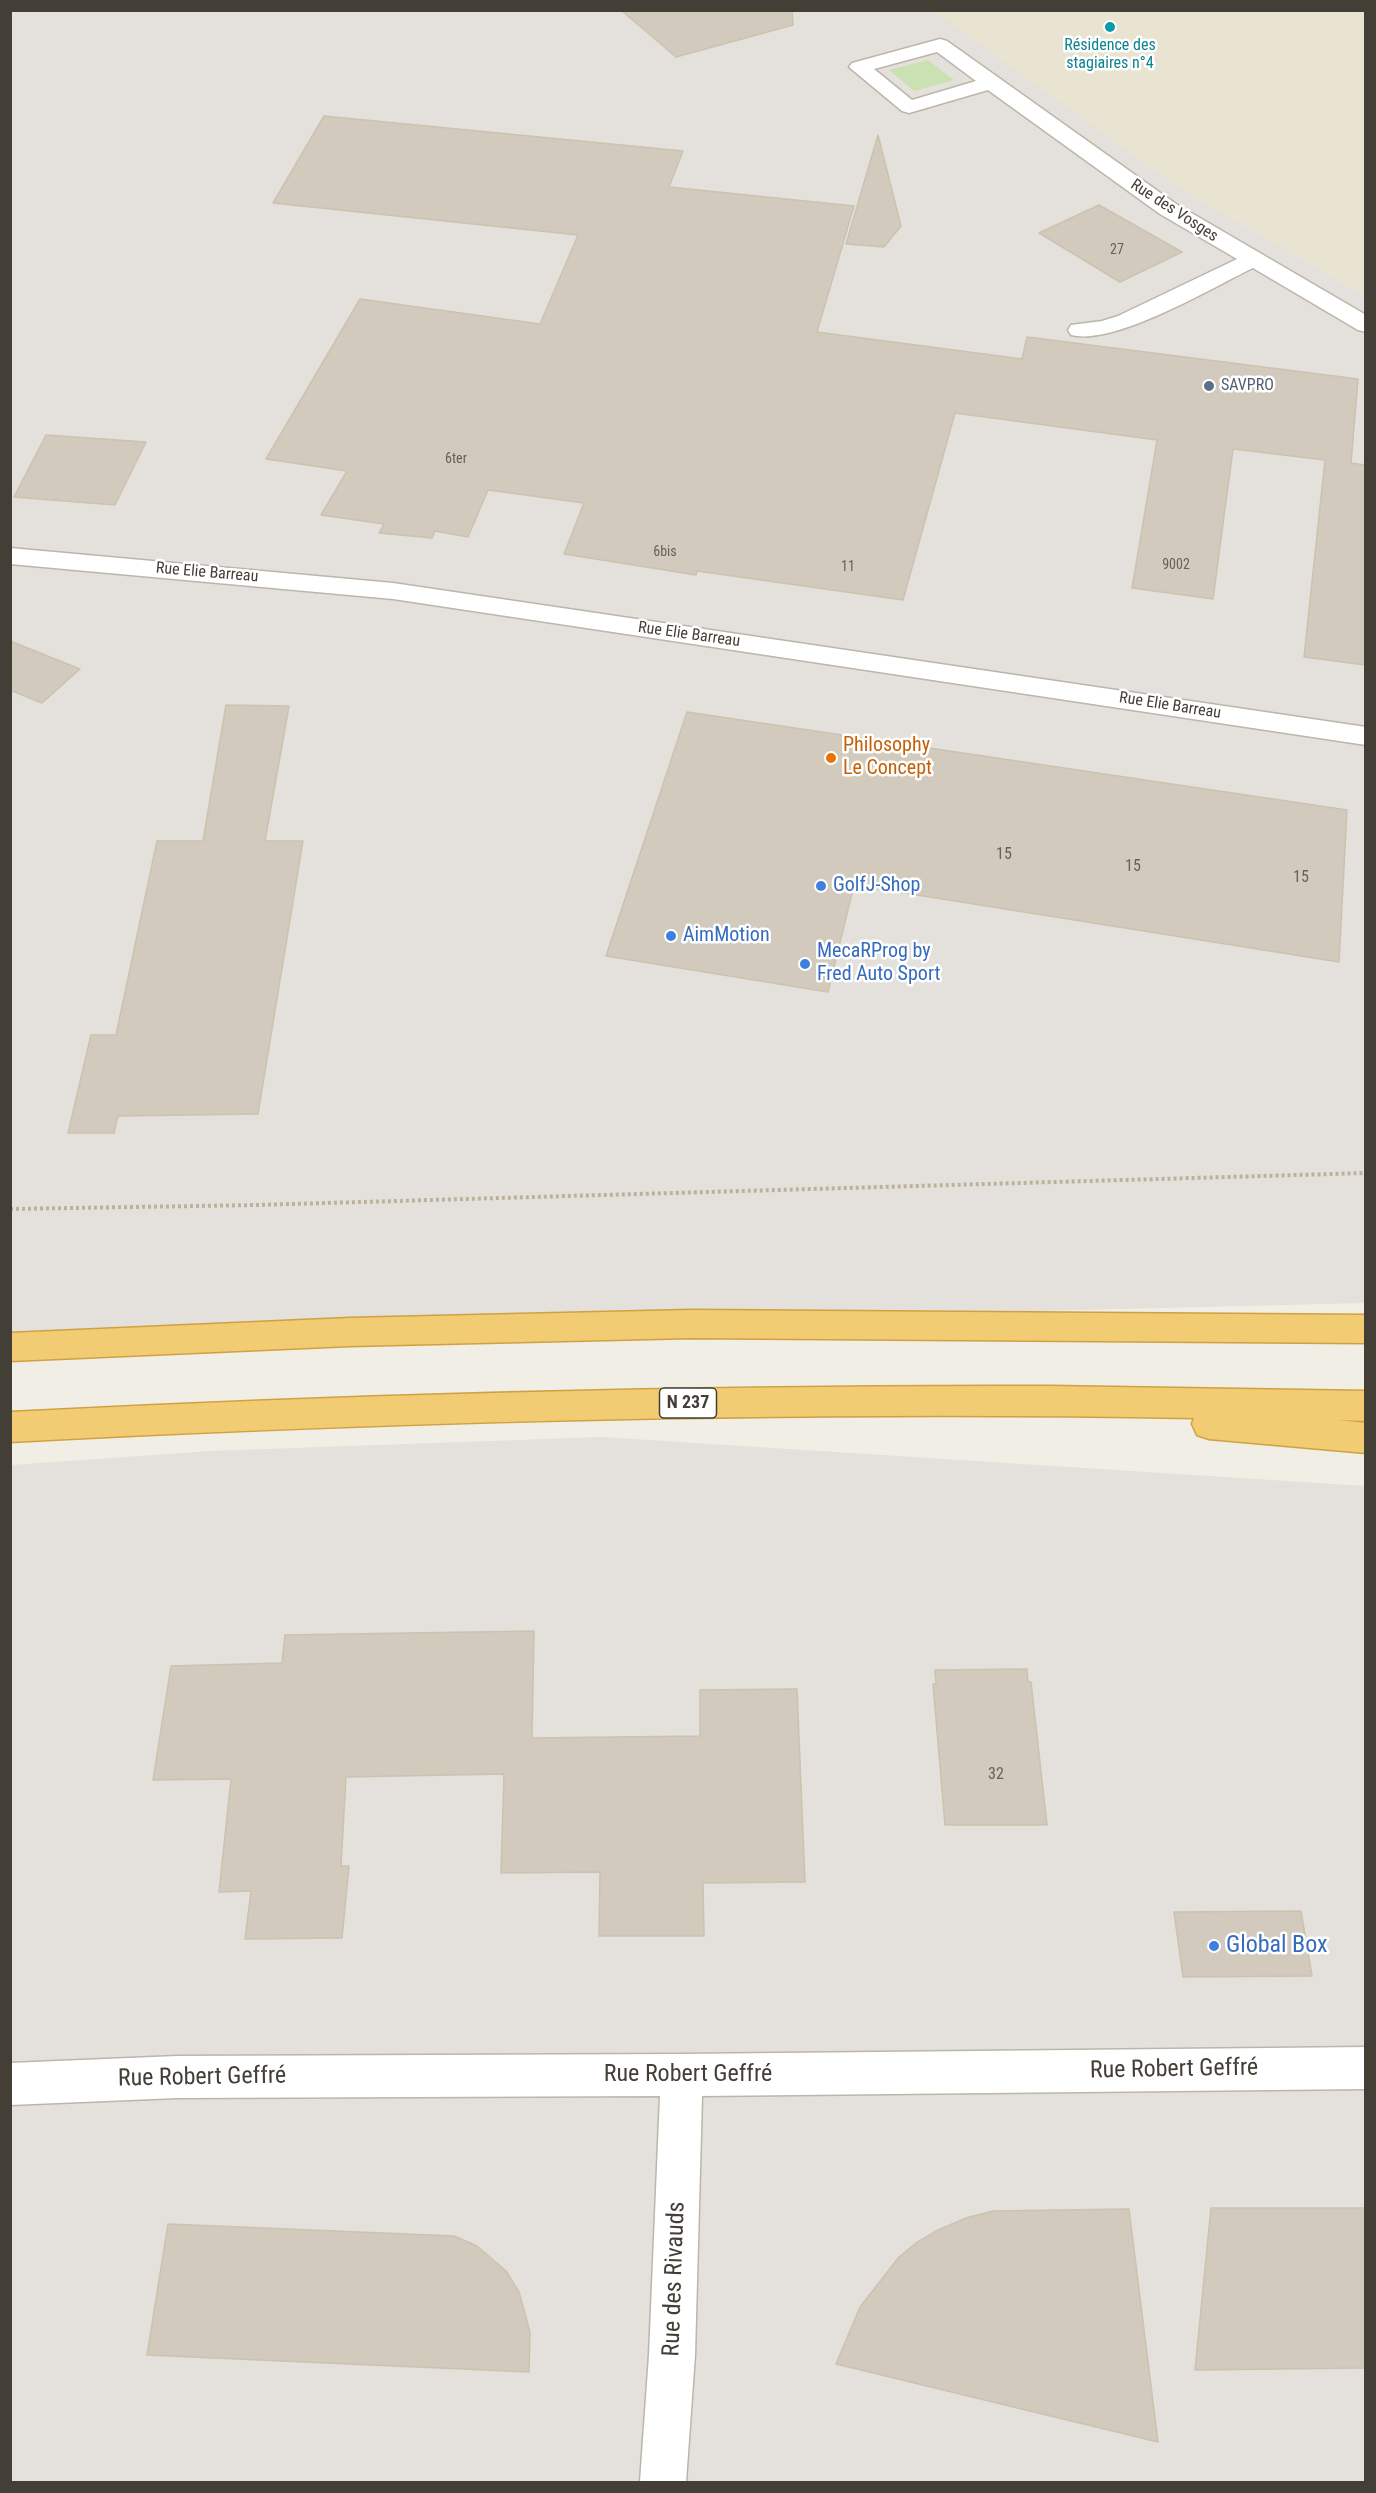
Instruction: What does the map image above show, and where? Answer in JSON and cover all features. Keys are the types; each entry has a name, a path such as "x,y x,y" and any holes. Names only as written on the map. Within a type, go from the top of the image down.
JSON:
{"highway":[{"path":"10,1347 445,1328 693,1324 1365,1329"},
{"path":"947,1401 1365,1438"},
{"name":"N 237","path":"10,1428 297,1412 526,1405 947,1401 1365,1406"}],"street":[{"name":"Rue des Vosges","path":"991,83 909,107 859,67 940,45 1168,209 1365,325"},
{"path":"1079,330 1104,328 1126,321 1252,260"},
{"name":"Rue Elie Barreau","path":"10,556 393,591 1365,736"},
{"name":"Rue Robert Geffré","path":"10,2084 177,2077 682,2075 1365,2068"},
{"name":"Rue des Rivauds","path":"663,2482 672,2355 682,2075"}],"path":[{"path":"10,1209 292,1204 1365,1173"}],"shaded area":[{"path":"10,11 936,11 1178,187 1365,296 1365,1303 11,1336"},
{"path":"933,11 1365,11 1365,296 1178,187"},
{"path":"602,1437 1365,1486 1365,2482 11,2482 11,1465 210,1451"}],"green space":[{"path":"928,60 954,80 914,91 889,70"}],"building":[{"path":"621,10 792,10 793,25 676,57"},
{"path":"324,116 683,151 669,187 854,206 817,332 1022,359 1027,337 1358,379 1351,463 1365,465 1365,665 1304,657 1325,460 1233,449 1213,599 1132,588 1157,440 955,413 903,600 697,571 696,575 564,554 584,503 488,490 468,537 435,531 432,538 379,533 384,524 321,515 347,471 266,459 360,299 540,324 578,235 273,203"},
{"path":"878,135 901,226 884,247 846,244"},
{"path":"1099,205 1182,252 1120,282 1039,233"},
{"path":"46,435 146,442 115,505 14,497"},
{"path":"10,641 80,669 42,703 10,690"},
{"path":"226,705 289,706 265,841 303,841 258,1114 118,1116 114,1133 68,1133 91,1035 116,1035 157,841 203,841"},
{"path":"687,712 1347,810 1339,962 854,885 828,992 606,956"},
{"path":"534,1631 532,1738 700,1736 700,1690 797,1689 805,1882 703,1883 704,1936 599,1936 600,1872 501,1873 504,1774 346,1777 341,1866 349,1866 342,1938 245,1939 251,1891 219,1892 231,1779 153,1780 171,1666 282,1663 285,1635"},
{"path":"1027,1669 1028,1682 1031,1682 1047,1825 945,1825 933,1684 936,1684 935,1670"},
{"path":"1301,1911 1312,1976 1183,1977 1174,1912"},
{"path":"1211,2208 1365,2208 1365,2368 1195,2370"},
{"path":"1129,2209 1158,2442 836,2364 860,2307 899,2257 916,2243 938,2230 966,2218 993,2211"},
{"path":"168,2224 454,2236 477,2246 506,2271 519,2292 530,2332 529,2372 147,2355"}],"place":[{"name":"Résidence des stagiaires n°4","path":"1110,27"},
{"name":"SAVPRO","path":"1209,386"},
{"name":"Philosophy Le Concept","path":"831,758"},
{"name":"GolfJ-Shop","path":"821,886"},
{"name":"AimMotion","path":"671,936"},
{"name":"MecaRProg by Fred Auto Sport","path":"805,964"},
{"name":"Global Box","path":"1214,1946"}]}
